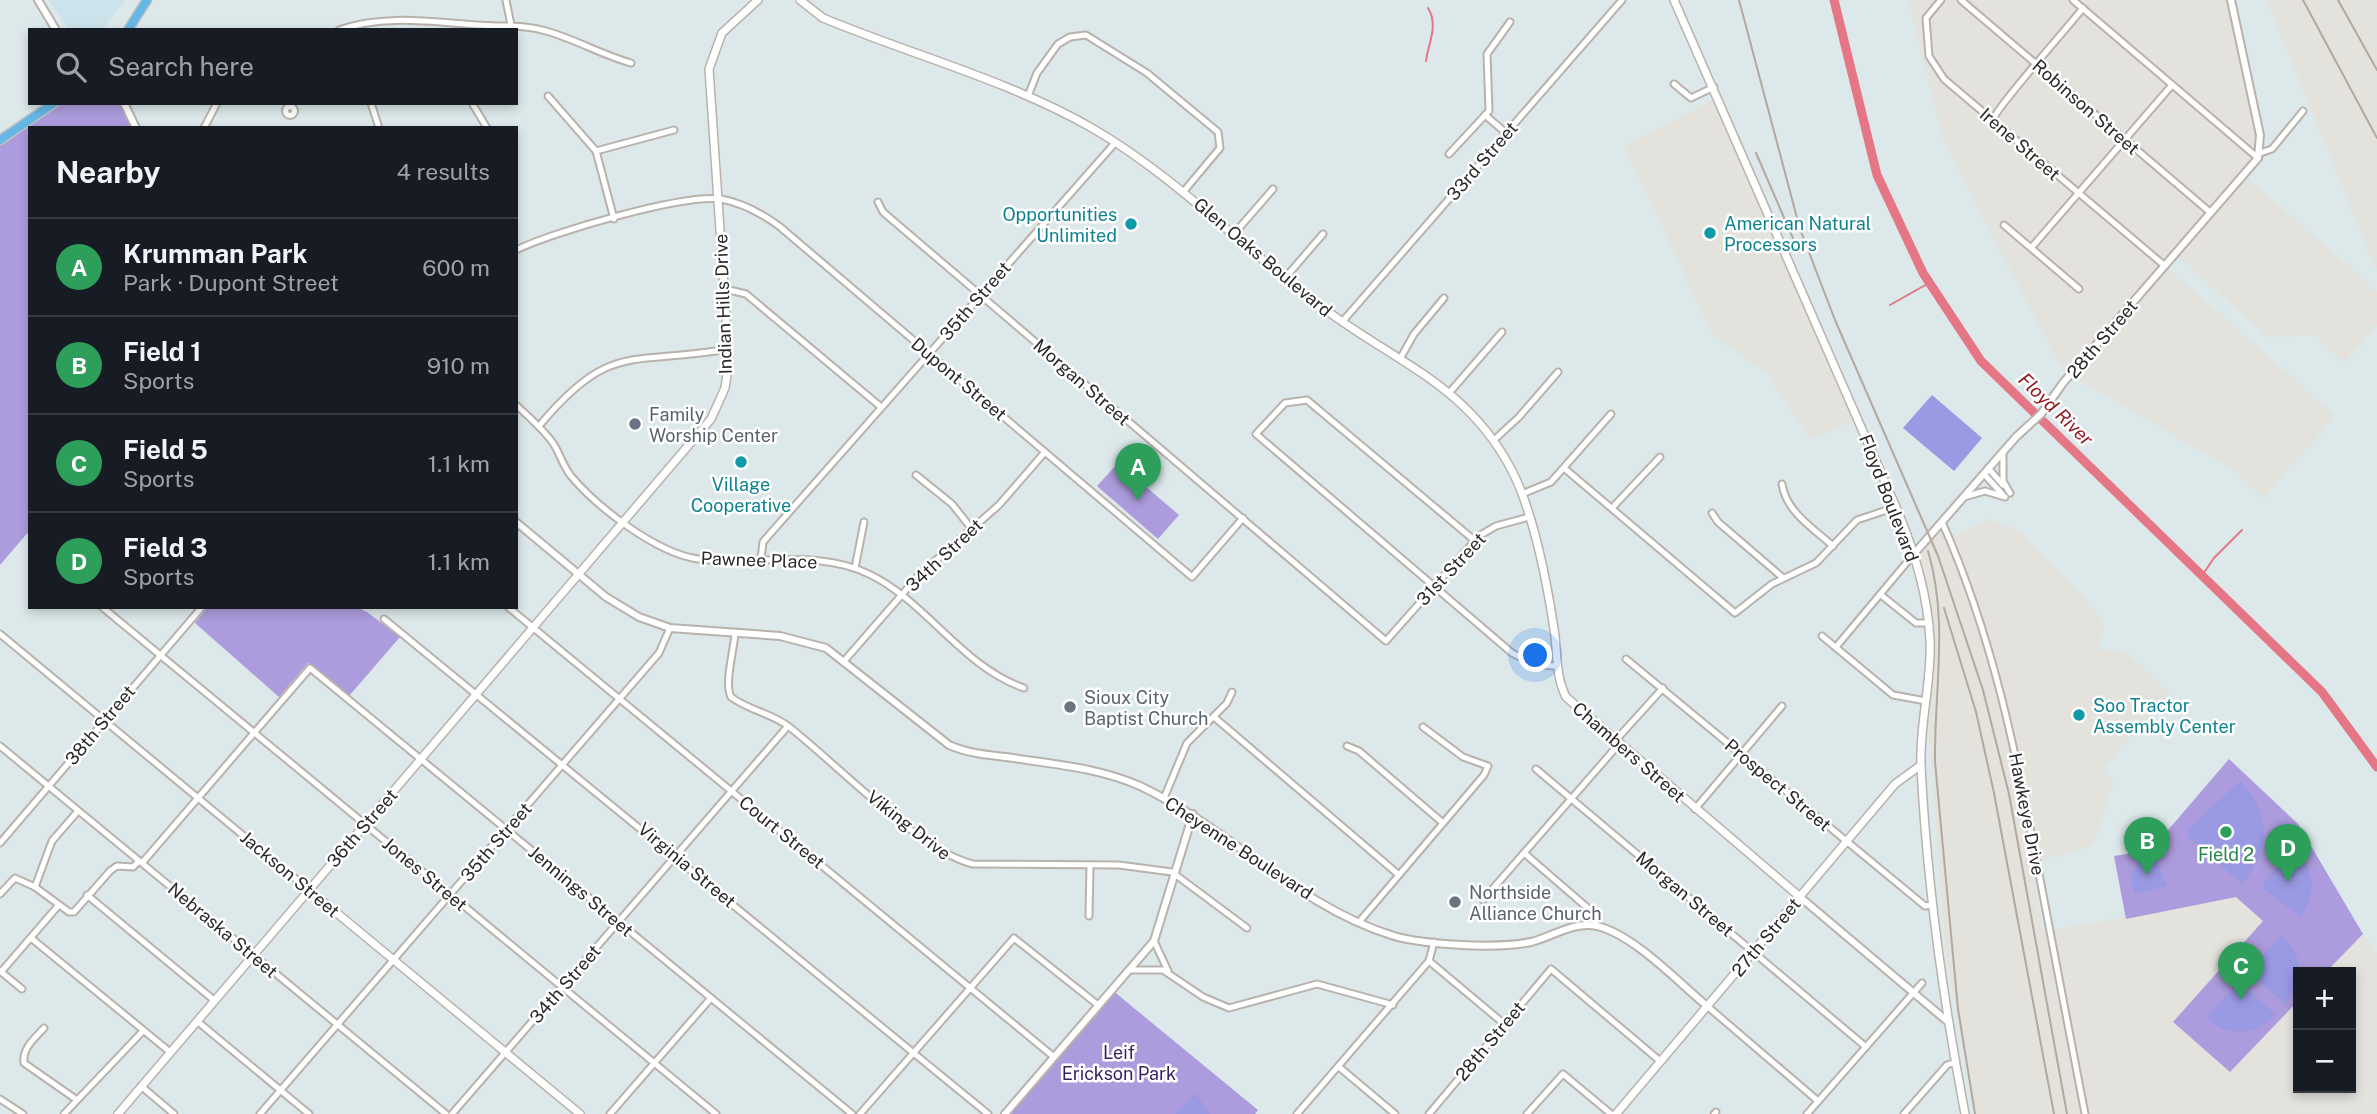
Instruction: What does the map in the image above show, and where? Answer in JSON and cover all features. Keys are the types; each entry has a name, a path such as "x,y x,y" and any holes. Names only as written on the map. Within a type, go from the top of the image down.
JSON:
{"main road":[{"path":"129,28 147,0"},
{"name":"Indian Hills Drive","path":"580,575 711,419 725,387 728,349 709,69 722,33 758,0"},
{"name":"Glen Oaks Boulevard","path":"800,0 828,19 1028,96 1115,143 1184,191 1284,278 1342,322 1450,392 1494,440 1522,494 1552,611 1557,666"},
{"name":"Floyd Boulevard","path":"1674,0 1896,507 1913,555 1930,639 1921,765 1932,905 1947,1021 1965,1114"},
{"path":"0,140 51,105"},
{"name":"36th Street","path":"118,1114 580,575"},
{"name":"Chambers Street","path":"1557,666 1566,697 1800,897"},
{"name":"27th Street","path":"1614,1114 1895,784 1921,765"},
{"name":"Jackson Street","path":"309,890 580,1114"}],"street":[{"path":"38,0 55,28"},
{"path":"506,0 511,25"},
{"name":"33rd Street","path":"1342,322 1622,0"},
{"name":"Irene Street","path":"1941,0 1926,18 1932,63 1956,91 2165,266"},
{"name":"Robinson Street","path":"1961,0 2211,213"},
{"path":"2073,0 2259,156"},
{"path":"2231,0 2260,135 2259,156"},
{"path":"1993,120 2007,96 2083,8"},
{"path":"425,20 426,28"},
{"path":"352,28 425,20 511,25 545,30 603,55 631,63"},
{"path":"1449,154 1489,111 1487,54 1510,22"},
{"path":"1028,96 1037,73 1058,44 1079,35 1093,38 1147,73 1219,131 1220,148 1184,191"},
{"path":"1674,83 1691,98 1714,87"},
{"path":"2031,248 2172,85"},
{"path":"548,96 596,151 614,219"},
{"path":"125,105 135,126"},
{"path":"205,126 216,105"},
{"path":"371,105 378,126"},
{"path":"473,105 486,126"},
{"path":"2259,156 2272,149 2303,111"},
{"path":"1485,115 1506,133"},
{"path":"596,151 674,130"},
{"name":"35th Street","path":"761,559 763,542 1115,143"},
{"name":"28th Street","path":"1836,647 1986,471 2041,414 2063,383 2259,156"},
{"path":"1233,235 1273,189"},
{"path":"518,249 535,241 614,219 692,200 717,199"},
{"name":"Dupont Street","path":"717,199 746,206 766,216 1192,577 1243,518"},
{"name":"Morgan Street","path":"878,202 883,212 1386,641"},
{"path":"2004,225 2080,289"},
{"path":"1284,278 1323,234"},
{"path":"724,289 746,294 881,407"},
{"path":"1400,359 1414,334 1444,298"},
{"path":"1450,392 1502,332"},
{"path":"539,426 578,383 609,364 643,357 728,349"},
{"path":"1494,440 1519,417 1558,372"},
{"path":"1474,540 1307,400 1285,402 1256,434 1522,660 1536,665 1557,666"},
{"name":"Pawnee Place","path":"518,407 539,426 557,450 568,473 624,522 671,552 698,559 812,561 855,568 872,575 901,595 981,663 1024,688"},
{"path":"1522,494 1551,482 1611,414"},
{"name":"34th Street","path":"845,660 939,555 999,505 1045,452"},
{"path":"1986,471 2010,493 2003,481 2003,453"},
{"path":"1612,508 1660,457"},
{"path":"1564,468 1735,613 1782,578 1810,568 1864,515 1896,507"},
{"path":"1964,497 1985,491 2005,497 1986,471"},
{"path":"916,475 952,504 971,528"},
{"path":"1782,484 1784,494 1795,512 1833,546"},
{"path":"1712,513 1718,522 1782,578"},
{"name":"31st Street","path":"1386,641 1474,540 1488,529 1529,517"},
{"path":"855,568 864,522"},
{"name":"Hawkeye Drive","path":"1942,522 1966,576 1996,670 2021,775 2085,1114"},
{"name":"Cheyenne Boulevard","path":"518,524 625,609 670,628 780,636 812,644 845,660 932,733 958,749 1086,768 1113,776 1193,814 1291,884 1359,922 1399,937 1434,942 1508,945 1534,941 1570,928 1595,925"},
{"path":"1881,595 1916,623 1928,623"},
{"name":"Jones Street","path":"104,609 716,1114"},
{"name":"38th Street","path":"0,843 200,609"},
{"name":"Court Street","path":"510,609 1054,1057"},
{"name":"Virginia Street","path":"384,619 988,1114"},
{"name":"35th Street","path":"260,1114 659,653 670,628"},
{"name":"Viking Drive","path":"735,633 733,662 727,684 731,697 788,726 882,806 955,860 972,864 1130,865 1176,873 1247,928"},
{"name":"Jackson Street","path":"0,634 309,890"},
{"path":"1822,636 1893,695 1926,701"},
{"name":"Prospect Street","path":"1626,659 1925,906 1932,905"},
{"name":"Jennings Street","path":"254,732 310,668 852,1114"},
{"path":"1483,900 1664,688"},
{"path":"1164,798 1187,743 1227,703 1232,692"},
{"path":"1695,809 1782,706"},
{"path":"1214,717 1399,875"},
{"name":"34th Street","path":"452,1114 788,726"},
{"path":"1359,922 1484,775 1488,766 1463,757 1423,727"},
{"path":"0,894 15,878 35,887 58,906 74,912 87,895 117,866 133,867 140,862 254,732"},
{"name":"Nebraska Street","path":"0,746 446,1114"},
{"path":"1347,747 1359,751 1443,823"},
{"name":"Morgan Street","path":"1536,769 1866,1047"},
{"path":"35,887 52,841 78,811"},
{"path":"1005,1114 1154,941 1193,814"},
{"path":"1524,853 1590,910 1596,917 1595,925 1624,937 1818,1101"},
{"path":"1088,916 1090,866"},
{"path":"87,895 215,1001"},
{"name":"Chambers Street","path":"1800,897 1947,1021"},
{"path":"22,989 1,971 58,906"},
{"path":"31,938 170,1052"},
{"path":"860,1114 1014,938 1098,1006"},
{"path":"1154,941 1170,974"},
{"path":"1297,1114 1430,961 1434,942"},
{"path":"1430,961 1503,1023"},
{"path":"1129,970 1148,968 1170,974 1203,996 1229,1008 1317,984 1393,1005"},
{"name":"28th Street","path":"1429,1114 1551,969 1660,1061"},
{"path":"1807,1114 1923,982"},
{"path":"610,1114 711,998"},
{"path":"197,1021 309,1114"},
{"path":"44,1028 24,1053 26,1066 47,1076 77,1100"},
{"path":"64,1114 143,1031"},
{"path":"1904,1114 1947,1065 1955,1062"},
{"path":"1339,1067 1395,1114"},
{"path":"1527,1114 1563,1073 1614,1114"},
{"path":"141,1086 174,1114"},
{"path":"0,1099 23,1114"}],"shaded area":[{"path":"48,0 125,0 104,28 68,28"},
{"path":"1908,0 2235,0 2264,141 2263,156 2247,178 2377,291 2377,325 2344,363 2315,335 2268,337 2179,257 2168,268 2335,416 2263,498 2236,471 2074,377 2057,360 1943,138"},
{"path":"2267,0 2377,0 2377,271"},
{"path":"1722,95 1862,418 1810,439 1768,374 1713,334 1624,146"},
{"path":"1932,395 1982,438 1954,471 1903,428"},
{"path":"1989,519 2022,534 2087,601 2104,623 2099,650 2124,651 2170,693 2103,768 2113,784 2093,845 2030,864 2043,932 2236,897 2263,921 2230,1072 2293,1006 2293,1093 2356,1093 2356,967 2331,967 2363,934 2377,954 2377,1114 1975,1114 1946,954 1929,734 1934,627 1918,554 1941,532 1946,540"},
{"name":"Field 2","path":"2240,781 2258,806 2264,832 2258,858 2242,884 2188,837 2188,829"},
{"path":"2292,848 2306,863 2310,872 2309,899 2300,917 2264,889 2263,884"},
{"path":"2156,857 2167,886 2135,894 2132,887 2134,869"},
{"path":"2281,935 2289,943 2300,967 2293,967 2293,993 2285,1004 2251,974 2251,969"},
{"path":"2237,984 2242,984 2276,1015 2259,1027 2241,1032 2223,1029 2206,1018"},
{"path":"1195,1093 1210,1114 1175,1114"}],"green space":[{"path":"53,105 122,105 133,126 28,126 28,532 0,565 0,141"},
{"path":"1118,463 1179,515 1158,539 1097,486"},
{"path":"206,609 360,609 400,637 349,696 308,663 279,697 195,623"},
{"path":"2229,759 2298,824 2363,934 2331,967 2293,967 2293,1006 2230,1072 2173,1022 2263,921 2236,897 2126,919 2114,856 2151,850"},
{"name":"Leif Erickson Park","path":"1112,990 1258,1110 1255,1114 1005,1114"}],"waterway":[{"name":"Floyd River","path":"1834,0 1877,175 1923,273 1981,361 2322,692 2377,767"},
{"path":"1426,61 1433,28 1428,8"},
{"path":"1890,305 1929,283"},
{"path":"2203,574 2214,558 2242,530"}],"railway":[{"path":"1739,0 1800,229 1835,320 1938,556 1983,690 2009,794 2067,1114"},
{"path":"2303,0 2377,138"},
{"path":"2338,0 2377,70"},
{"path":"1756,153 1799,252"},
{"path":"1928,551 1938,604 1939,630 1935,762 1958,1009 1975,1114"},
{"path":"1944,608 1976,712 1994,793 2054,1114"}],"place":[{"name":"Opportunities Unlimited","path":"1131,224"},
{"name":"American Natural Processors","path":"1710,233"},
{"name":"Family Worship Center","path":"635,424"},
{"name":"Village Cooperative","path":"741,462"},
{"name":"Krumman Park","path":"1138,501"},
{"name":"Sioux City Baptist Church","path":"1070,707"},
{"name":"Soo Tractor Assembly Center","path":"2079,715"},
{"name":"Field 2","path":"2226,832"},
{"name":"Field 1","path":"2147,875"},
{"name":"Field 3","path":"2288,882"},
{"name":"Northside Alliance Church","path":"1455,902"},
{"name":"Field 5","path":"2241,1000"}]}
